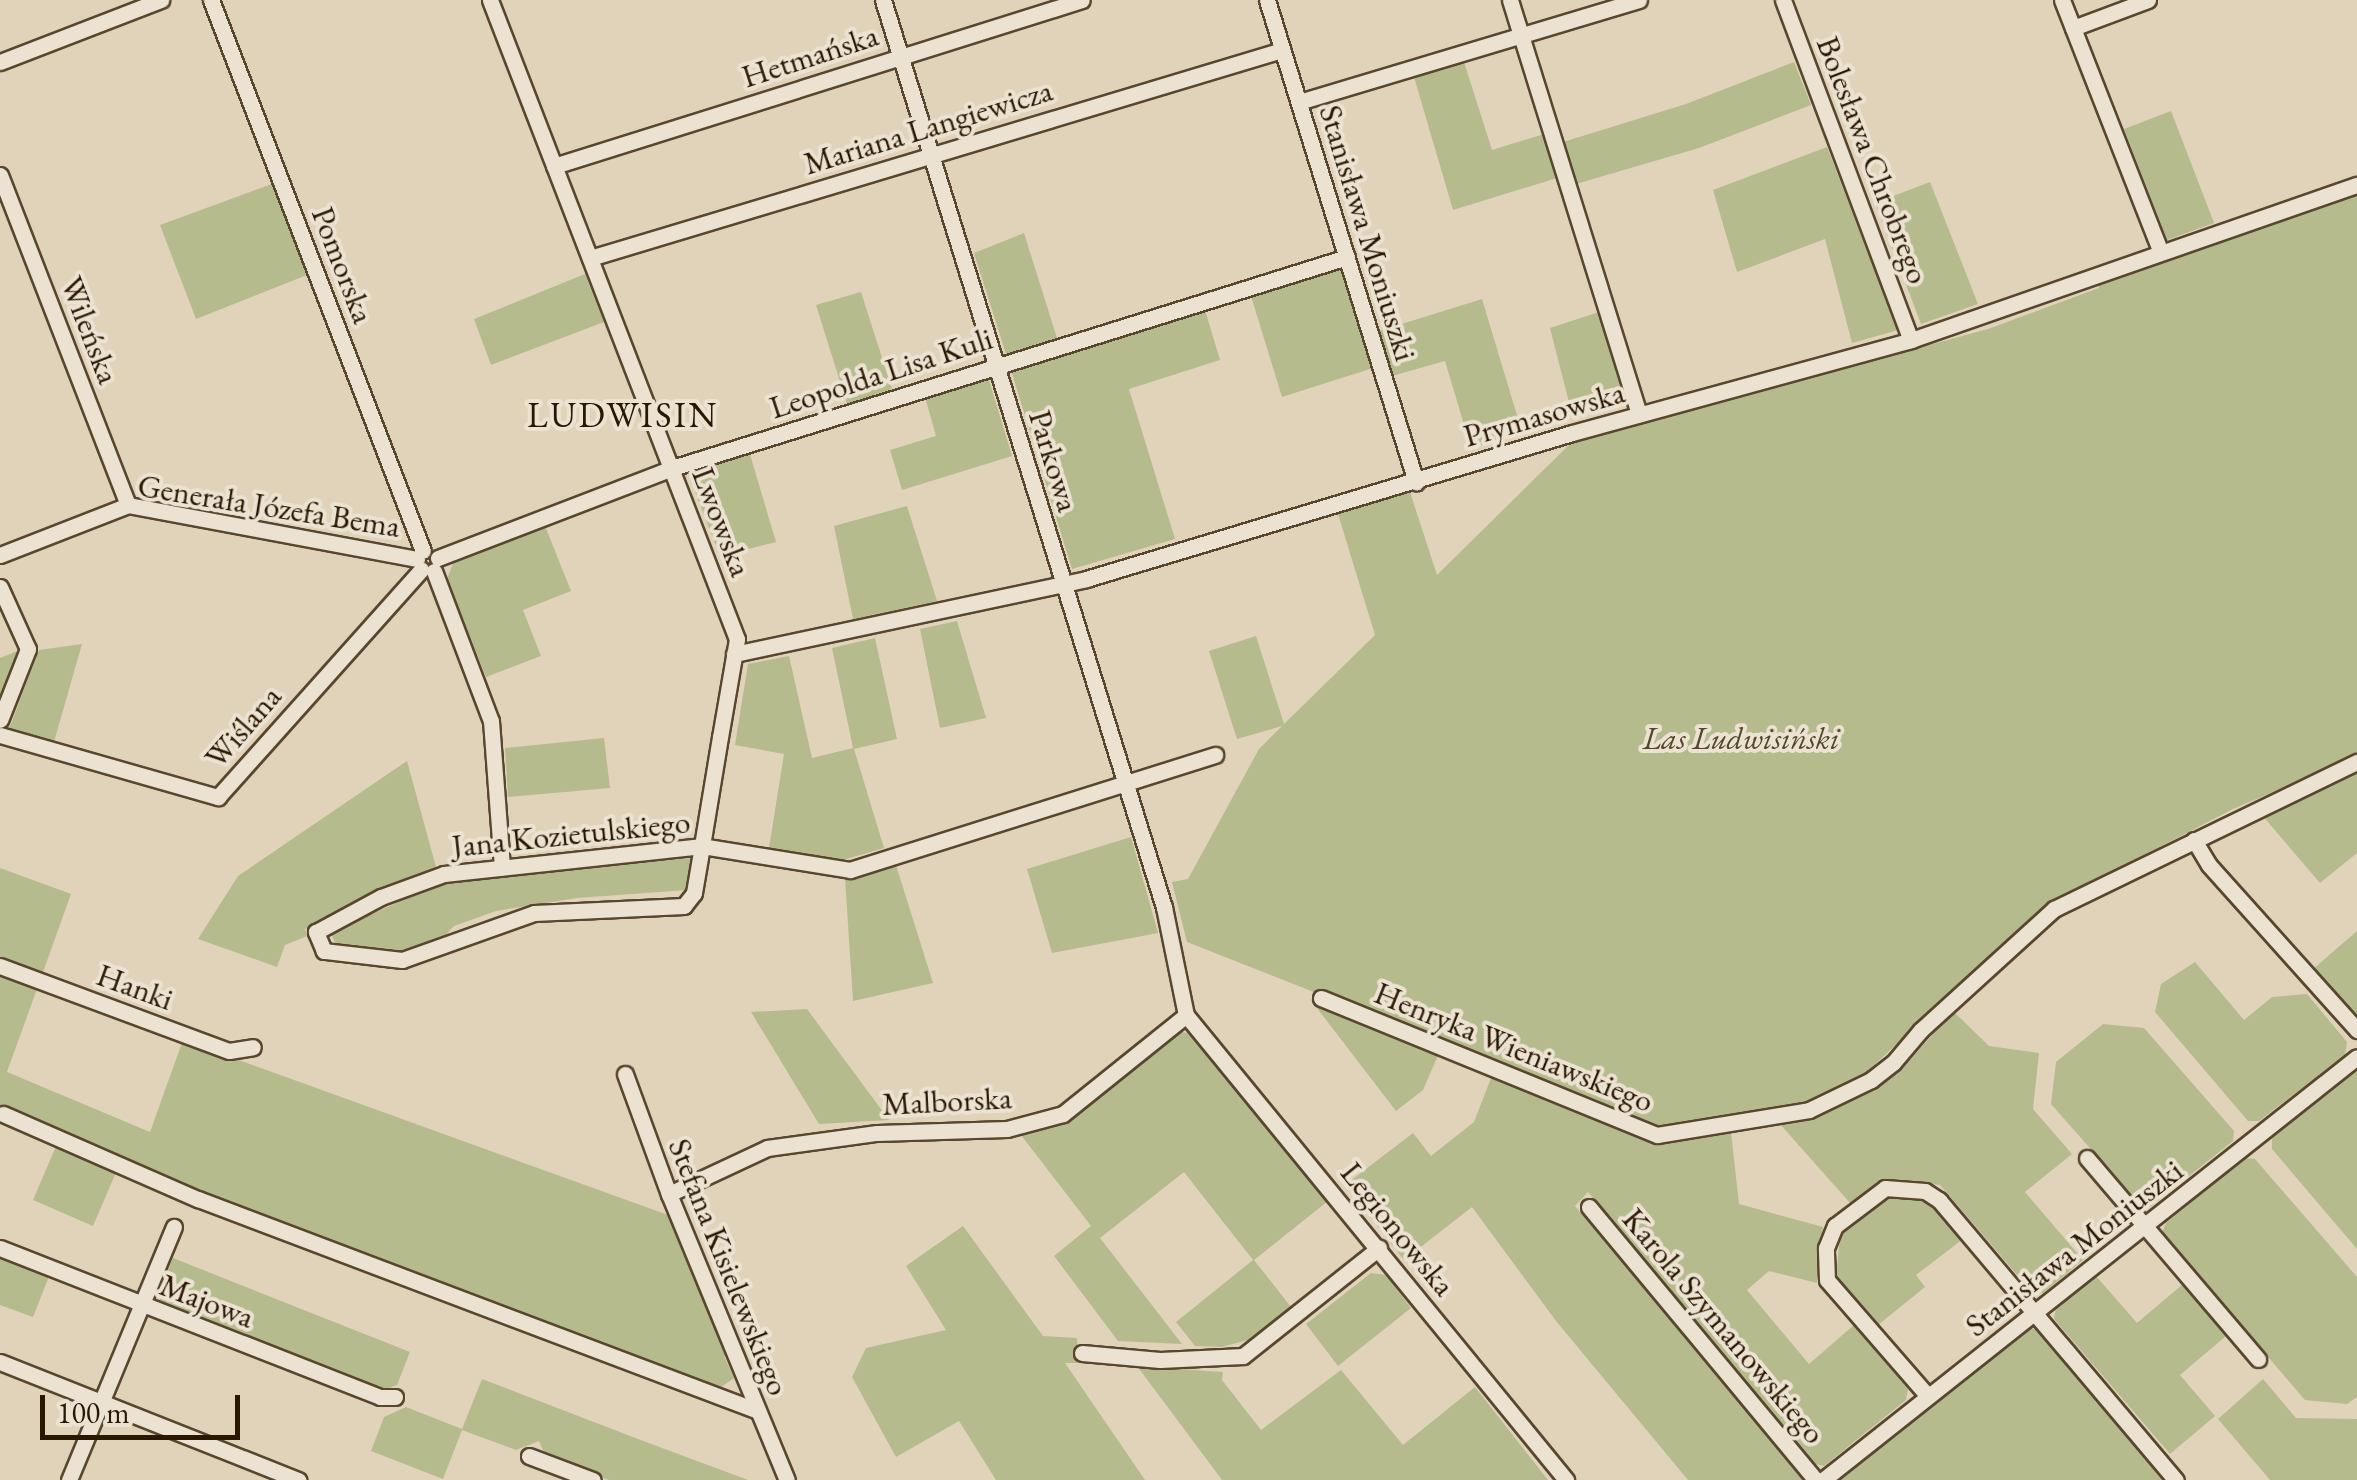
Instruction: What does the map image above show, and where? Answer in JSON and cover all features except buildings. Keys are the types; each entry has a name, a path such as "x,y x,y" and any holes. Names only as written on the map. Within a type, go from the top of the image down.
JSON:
{"street":[{"path":"0,62 161,0"},
{"name":"Pomorska","path":"211,0 491,721 502,868"},
{"name":"Lwowska","path":"490,0 737,639 694,893 684,906"},
{"name":"Parkowa","path":"883,0 1126,782 1172,938 1186,1015"},
{"name":"Hetmańska","path":"554,166 1082,0"},
{"name":"Stanisława Moniuszki","path":"1267,0 1416,482"},
{"path":"1510,0 1639,414"},
{"path":"1300,102 1638,0"},
{"name":"Bolesława Chrobrego","path":"1783,0 1911,340"},
{"path":"2062,0 2160,250"},
{"path":"2073,28 2148,0"},
{"name":"Mariana Langiewicza","path":"590,258 1282,50"},
{"name":"Wileńska","path":"0,174 128,506"},
{"name":"Prymasowska","path":"734,654 1064,585 1639,414 1911,340 2160,250 2357,185"},
{"name":"Leopolda Lisa Kuli","path":"427,562 672,468 1347,257"},
{"name":"Generała Józefa Bema","path":"0,555 128,506 427,562"},
{"name":"Wiślana","path":"0,734 218,797 427,562"},
{"path":"0,587 28,649 0,720"},
{"name":"Jana Kozietulskiego","path":"684,906 534,913 402,960 329,953 321,946 316,932 382,897 444,874 702,846 850,870 1215,755"},
{"name":"Henryka Wieniawskiego","path":"1322,998 1657,1135 1810,1110 1871,1080 2054,909 2357,762"},
{"path":"2194,840 2209,865 2357,1030"},
{"name":"Hanki","path":"0,966 229,1050 253,1047"},
{"name":"Malborska","path":"669,1194 768,1148 877,1133 1007,1129 1063,1114 1186,1015"},
{"name":"Legionowska","path":"1186,1015 1566,1480"},
{"name":"Stanisława Moniuszki","path":"1820,1480 1927,1395 1984,1356 2357,1057"},
{"name":"Stefana Kisielewskiego","path":"625,1074 669,1194 786,1480"},
{"path":"3,1114 198,1199 758,1411"},
{"path":"2087,1158 2258,1359"},
{"path":"1927,1395 1827,1280 1826,1248 1835,1226 1886,1188 1931,1194 2176,1480"},
{"name":"Karola Szymanowskiego","path":"1589,1207 1820,1480"},
{"path":"69,1480 174,1226"},
{"name":"Majowa","path":"0,1248 380,1397 395,1397"},
{"path":"1082,1353 1160,1360 1243,1356 1378,1248"},
{"path":"0,1362 298,1480"},
{"path":"529,1456 592,1480"}],"green space":[{"path":"1464,62 1492,150 1544,134 1557,178 1453,210 1414,77"},
{"path":"1794,62 1811,105 1699,148 1576,184 1563,142 1686,104"},
{"path":"2171,111 2214,223 2167,240 2124,129"},
{"path":"1827,147 1898,330 1852,343 1825,239 1737,272 1713,190"},
{"path":"1930,182 1978,304 1921,324 1875,203"},
{"path":"272,184 307,275 196,319 160,225"},
{"name":"Las Ludwisiński","path":"2357,188 2357,756 2233,809 2045,906 1859,1079 1800,1106 1664,1130 1187,942 1172,882 1188,879 1259,749 1282,726 1237,739 1209,651 1256,636 1284,724 1375,635 1338,514 1410,492 1437,575 1572,442 1988,329 2099,288 2096,278"},
{"path":"1024,233 1057,338 1006,354 974,253"},
{"path":"1341,267 1373,368 1282,397 1251,296"},
{"path":"585,274 604,322 491,365 474,319"},
{"path":"861,292 892,389 847,404 816,305"},
{"path":"1482,299 1522,432 1471,448 1445,361 1392,376 1379,331"},
{"path":"1205,310 1220,360 1129,389 1175,539 1072,569 1011,370"},
{"path":"1599,312 1626,403 1573,418 1550,328"},
{"path":"988,377 1012,456 902,490 890,450 936,436 925,397"},
{"path":"749,451 776,542 720,556 686,469"},
{"path":"907,506 937,601 853,619 834,526"},
{"path":"545,526 571,591 523,610 541,656 486,677 447,579 454,561"},
{"path":"957,621 986,718 940,728 920,629"},
{"path":"875,638 897,739 854,749 884,848 843,860 769,848 784,754 735,745 748,664 789,656 812,758 853,748 832,648"},
{"path":"82,644 54,742 9,729 39,650"},
{"path":"20,650 0,704 0,658"},
{"path":"604,738 610,788 508,797 505,748"},
{"path":"407,761 436,867 305,929 307,936 285,945 277,967 198,939 238,876"},
{"path":"2357,773 2357,853 2320,883 2262,815"},
{"path":"1131,837 1158,933 1052,953 1027,869"},
{"path":"691,858 687,890 577,898 496,911 454,926 441,940 408,955 338,950 331,933 440,883"},
{"path":"895,862 933,983 853,1001 845,878"},
{"path":"0,868 71,894 43,972 0,957"},
{"path":"2357,931 2357,1024 2312,970"},
{"path":"2195,962 2244,1020 2272,997 2307,994 2347,1042 2345,1055 2259,1121 2248,1121 2155,1012 2161,984"},
{"path":"0,973 38,986 7,1072 150,1132 183,1040 668,1215 731,1357 724,1356 734,1378 717,1390 200,1192 0,1106"},
{"path":"1310,999 1440,1051 1423,1090 1396,1111"},
{"path":"807,1009 889,1120 819,1124 751,1012"},
{"path":"1953,1011 1989,1046 2039,1053 2033,1109 2072,1154 2025,1192 2083,1260 2043,1293 2031,1291 1940,1185 1883,1179 1851,1204 1779,1123 1807,1120 1866,1090 1912,1058"},
{"path":"2103,1024 2144,1028 2234,1131 2233,1141 2150,1207 2141,1206 2051,1104 2056,1062"},
{"path":"1181,1032 1196,1034 1328,1201 1254,1260 1291,1307 1248,1340 1221,1347 1195,1346 1176,1322 1253,1260 1184,1172 1100,1238 1182,1344 1118,1341 1054,1256 1091,1226 1021,1135 1072,1119"},
{"path":"2357,1071 2357,1249 2272,1149 2272,1138"},
{"path":"1493,1073 1663,1142 1731,1132 1739,1204 1823,1227 1817,1283 1769,1271 1747,1290 1809,1364 1854,1325 1908,1389 1906,1400 1824,1466 1815,1464 1588,1192 1575,1206 1802,1475 1802,1480 1688,1480 1556,1321 1472,1207 1404,1260 1345,1185 1413,1133 1431,1156 1474,1122"},
{"path":"57,1144 117,1170 93,1226 33,1200"},
{"path":"2245,1158 2255,1159 2357,1277 2357,1397 2347,1404 2305,1400 2162,1233 2166,1223"},
{"path":"1888,1197 1929,1201 1963,1239 1916,1275 1925,1287 1878,1325 1836,1278 1840,1236"},
{"path":"963,1226 1043,1336 1077,1338 1078,1363 1065,1363 1145,1480 996,1480 959,1421 896,1457 852,1377 866,1348 946,1330 906,1266"},
{"path":"0,1253 50,1274 33,1317 0,1305"},
{"path":"173,1258 410,1352 397,1385 382,1391 162,1305 158,1293"},
{"path":"1371,1273 1386,1275 1411,1308 1338,1366 1306,1324"},
{"path":"2096,1276 2137,1323 2183,1284 2226,1336 2180,1375 2215,1416 2170,1454 2054,1319 2056,1307"},
{"path":"2029,1328 2040,1330 2169,1480 1836,1480"},
{"path":"1137,1366 1223,1372 1222,1380 1261,1430 1341,1370 1403,1445 1475,1387 1548,1480 1222,1480"},
{"path":"482,1379 748,1480 609,1480 545,1455 539,1441 516,1450 462,1430 443,1479 371,1451 384,1417 406,1407 462,1429"},
{"path":"2263,1379 2296,1418 2357,1419 2357,1480 2270,1480 2218,1419"}],"district":[{"name":"LUDWISIN","path":"623,415"}]}
